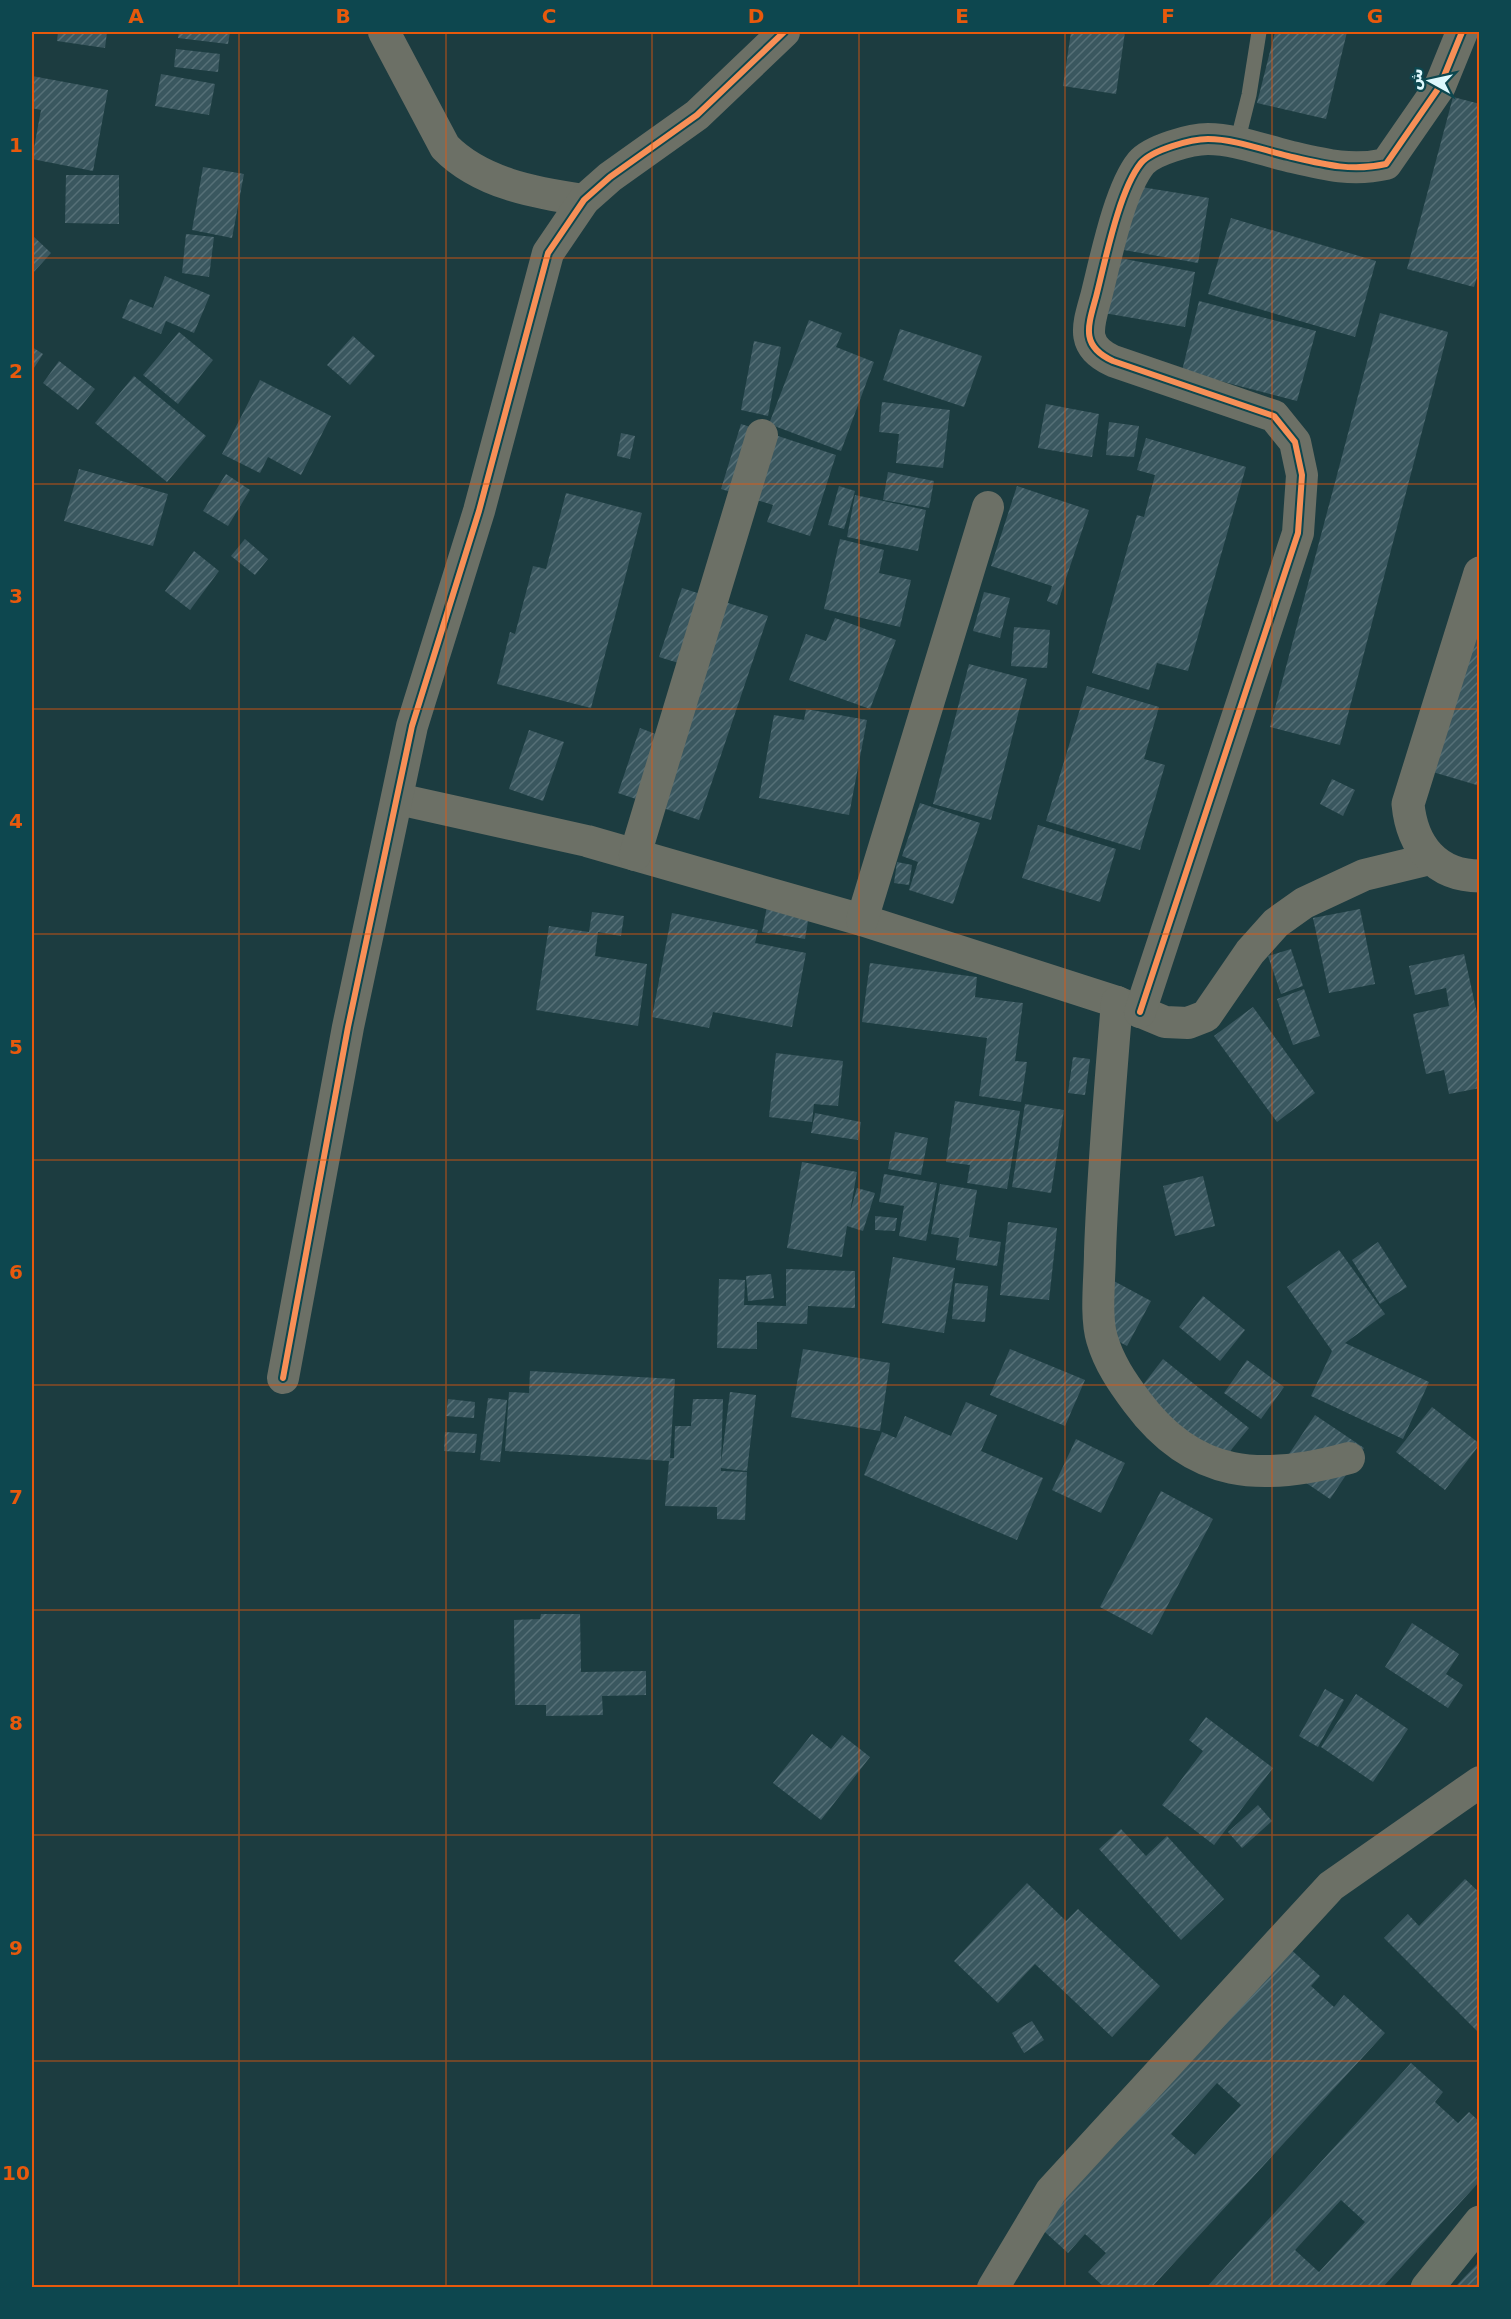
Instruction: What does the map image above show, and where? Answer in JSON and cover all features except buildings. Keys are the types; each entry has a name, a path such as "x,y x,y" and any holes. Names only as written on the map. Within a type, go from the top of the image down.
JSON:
{"main road":[{"path":"1426,2288 1479,2222"}],"street":[{"path":"384,32 445,147 458,160 478,172 507,183 551,195 584,200"},
{"path":"283,1378 348,1027 412,726 482,500 548,253 584,200 610,177 697,115 784,32"},
{"path":"1349,1458 1274,1473 1229,1468 1202,1458 1174,1442 1145,1413 1116,1373 1101,1337 1099,1281 1129,1007 1298,533 1302,475 1295,442 1274,416 1113,361 1101,355 1088,337 1124,197 1141,162 1165,148 1207,139 1236,143 1341,168 1365,169 1386,164 1440,86 1462,32"},
{"path":"635,855 762,435"},
{"path":"862,920 988,507"},
{"path":"1479,573 1408,804 1410,824 1418,843 1430,859 1446,870 1466,876 1479,876"},
{"path":"398,799 635,855 862,920 1129,1007 1165,1022 1188,1023 1206,1016 1251,952 1276,923 1304,903 1364,874 1430,859"},
{"path":"993,2288 1051,2191 1331,1886 1479,1782"}],"lane":[{"path":"1236,143 1249,95 1259,32"}],"cycle path":[{"path":"283,1378 348,1027 412,726 479,511 548,253 584,200 610,177 697,115 784,32"},
{"path":"1140,1012 1298,533 1302,475 1295,442 1274,416 1113,361 1095,349 1091,342 1089,326 1119,208 1133,175 1146,158 1172,146 1192,141 1208,139 1228,141 1337,166 1361,167 1386,164 1440,86 1462,32"}]}
